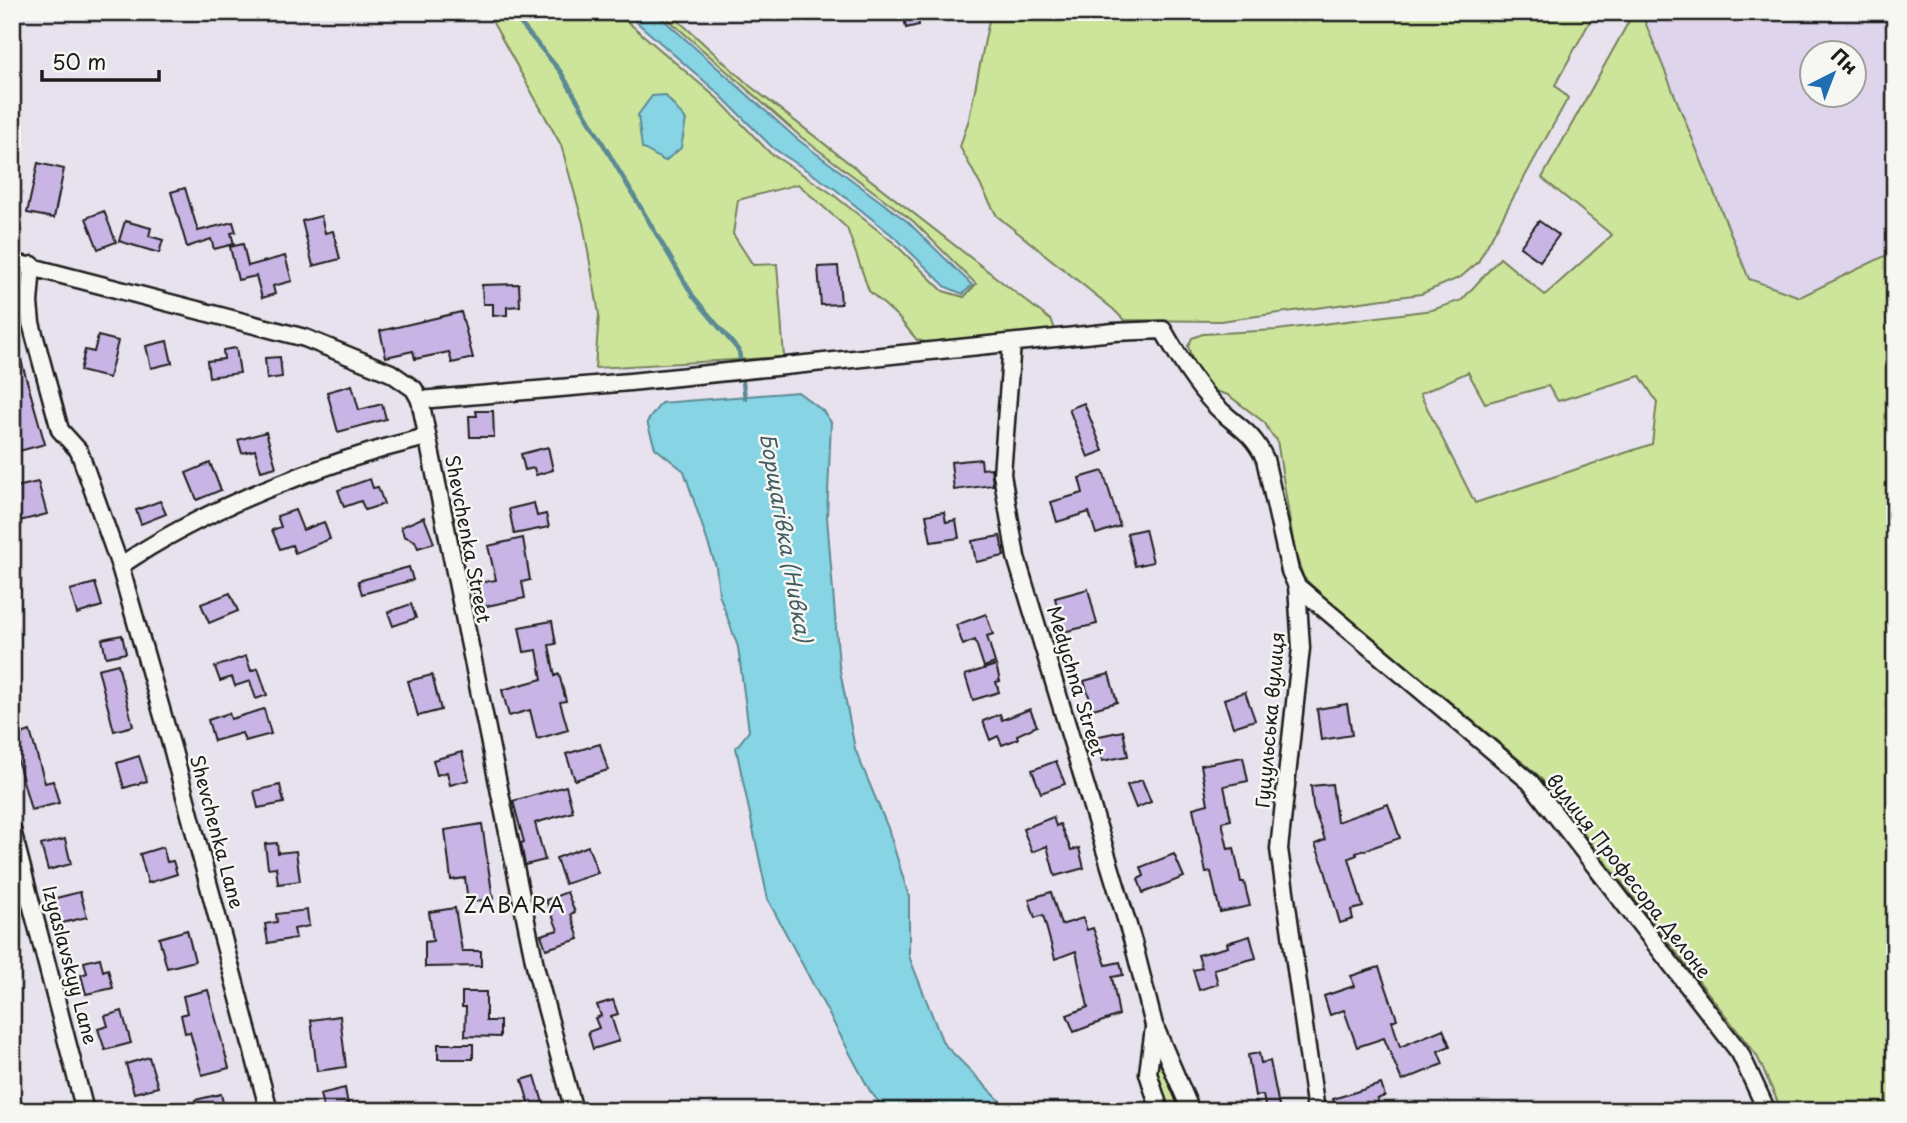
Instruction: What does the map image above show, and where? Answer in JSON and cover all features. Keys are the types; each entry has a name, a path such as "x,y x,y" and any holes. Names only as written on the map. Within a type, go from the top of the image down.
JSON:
{"street":[{"path":"12,262 32,265 304,338 391,373 414,389 420,400 630,382 1012,343"},
{"name":"Shevchenka Lane","path":"32,265 29,303 31,323 60,429 79,451 120,566 177,764 269,1111"},
{"name":"Гуцульська вулиця","path":"1012,343 1114,332 1163,330 1178,356 1217,407 1248,431 1265,458 1290,571 1297,586 1301,648 1279,849 1316,1111"},
{"name":"Medychna Street","path":"1012,343 1002,474 1016,557 1133,942 1154,1025 1191,1111"},
{"name":"Shevchenka Street","path":"420,400 536,970 573,1111"},
{"path":"120,566 142,551 209,516 271,488 382,448 426,437"},
{"name":"вулиця Професора Делоне","path":"1297,586 1530,782 1740,1054 1767,1111"},
{"name":"Izyaslavskyy Lane","path":"12,830 85,1111"},
{"name":"Medychna Street","path":"1154,1025 1148,1073 1160,1111"}],"shaded area":[{"path":"1641,12 1895,12 1895,1111 1782,1111 1757,1056 1539,776 1304,578 1295,553 1277,440 1265,423 1228,395 1458,509 1652,444 1749,279"}],"green space":[{"path":"487,12 616,12 719,100 770,153 831,193 894,243 943,291 964,297 976,284 913,221 801,137 660,12 669,12 750,86 1052,321 1056,333 933,344 917,340 897,316 869,291 847,228 798,184 738,200 733,234 753,265 777,264 784,357 595,368 599,314 583,223 561,145"},
{"path":"984,12 1595,12 1555,85 1568,98 1478,262 1461,277 1421,294 1220,321 1124,320 997,216 960,147 969,119 989,20"},
{"path":"1634,12 1641,12 1749,279 1800,297 1895,251 1895,1111 1782,1111 1757,1056 1539,776 1304,578 1295,553 1277,440 1265,423 1228,395 1212,390 1195,368 1188,346 1192,338 1203,334 1277,330 1432,310 1462,300 1500,258 1545,295 1612,235 1542,178","holes":["1468,372 1485,403 1548,386 1558,401 1640,376 1657,402 1652,444 1475,503 1420,394"]},
{"path":"1156,1044 1186,1111 1164,1111 1152,1073"}],"water":[{"path":"625,12 655,12 797,139 908,222 972,285 963,294 946,287 898,240 835,189 773,148 718,93"},
{"path":"665,95 686,120 681,148 665,161 642,148 638,115 652,96"},
{"path":"798,392 823,411 831,422 827,517 839,665 855,749 888,828 909,897 909,956 943,1043 1010,1111 886,1111 870,1091 768,900 736,748 749,731 738,647 719,594 716,567 684,471 655,448 647,422 661,403"}],"building":[{"path":"903,12 917,12 919,25 906,28"},
{"path":"38,163 64,169 54,218 27,213"},
{"path":"185,188 198,231 233,222 236,232 231,233 234,244 214,249 211,239 187,247 171,192"},
{"path":"104,211 116,242 98,249 86,218"},
{"path":"321,216 325,233 333,231 340,259 313,266 302,221"},
{"path":"125,221 151,228 149,236 163,240 159,253 119,241"},
{"path":"1539,221 1559,235 1540,261 1520,247"},
{"path":"243,244 248,266 285,256 292,281 273,286 275,294 262,298 256,276 238,280 230,247"},
{"path":"838,266 841,304 821,305 818,267"},
{"path":"519,284 520,306 507,307 507,315 493,316 493,304 483,304 482,285"},
{"path":"461,312 473,358 452,363 449,352 415,359 413,351 386,357 380,331"},
{"path":"98,336 118,341 109,378 80,371 85,350 94,352"},
{"path":"167,341 172,363 151,368 146,346"},
{"path":"12,346 17,346 45,444 12,453"},
{"path":"236,348 240,373 209,377 207,361 224,359 223,350"},
{"path":"280,357 282,377 267,379 265,358"},
{"path":"352,385 359,410 382,404 386,419 338,432 327,392"},
{"path":"1084,403 1103,451 1088,457 1069,409"},
{"path":"476,411 493,411 494,437 470,437 469,416 477,416"},
{"path":"266,432 276,467 261,471 255,450 242,453 238,440"},
{"path":"548,447 553,470 536,475 534,468 525,470 521,454"},
{"path":"981,459 982,469 991,468 993,485 954,490 951,462"},
{"path":"210,463 221,490 197,500 186,473"},
{"path":"1103,471 1120,526 1096,534 1089,512 1057,522 1051,502 1083,493 1079,478"},
{"path":"370,479 373,488 378,487 384,504 365,510 361,501 344,507 338,490"},
{"path":"38,482 47,514 12,523 12,488"},
{"path":"160,501 166,514 141,524 136,510"},
{"path":"534,503 537,516 546,514 549,527 514,534 509,509"},
{"path":"295,510 303,530 324,522 330,539 295,553 292,545 280,549 272,530 281,527 277,516"},
{"path":"944,512 946,522 956,520 959,538 931,542 926,515"},
{"path":"424,517 434,543 418,548 415,541 404,536 401,527"},
{"path":"1145,529 1153,562 1135,566 1127,533"},
{"path":"1000,536 1004,556 976,562 972,541"},
{"path":"523,538 530,580 522,582 525,598 477,608 472,584 496,580 488,546"},
{"path":"409,567 413,580 362,594 358,581"},
{"path":"95,583 102,606 77,614 70,590"},
{"path":"1088,589 1097,624 1063,632 1055,598"},
{"path":"230,593 238,611 209,623 201,604"},
{"path":"411,604 416,618 393,626 388,612"},
{"path":"986,614 993,634 987,636 995,663 984,667 975,640 963,645 956,625"},
{"path":"552,621 556,644 549,645 555,676 559,674 566,701 560,702 568,730 537,739 530,710 509,716 502,690 542,679 537,650 524,652 519,627"},
{"path":"122,635 126,653 106,657 102,639"},
{"path":"246,656 251,671 258,668 267,695 256,699 250,681 235,686 232,677 220,681 215,667"},
{"path":"118,664 133,726 114,731 98,669"},
{"path":"996,665 1000,681 996,682 999,692 973,700 965,675"},
{"path":"1109,674 1117,702 1093,709 1084,681"},
{"path":"432,675 441,710 418,716 408,681"},
{"path":"1245,692 1255,720 1233,727 1224,699"},
{"path":"1347,704 1352,735 1321,740 1317,709"},
{"path":"264,709 271,734 245,741 242,733 214,741 208,720 229,713 231,719"},
{"path":"1030,709 1037,726 1017,735 1018,739 1002,745 998,736 990,740 983,721 1000,714 1002,720"},
{"path":"30,731 45,783 53,781 59,803 31,810 12,740 12,737"},
{"path":"1123,731 1128,756 1102,761 1100,752 1088,754 1085,739"},
{"path":"600,744 608,770 575,780 566,754"},
{"path":"462,752 469,780 450,785 447,772 437,775 433,760"},
{"path":"139,756 147,781 124,788 117,763"},
{"path":"1243,757 1248,781 1224,786 1231,820 1222,822 1228,849 1234,848 1241,882 1244,882 1250,906 1220,912 1211,872 1206,873 1193,808 1208,804 1201,765"},
{"path":"1056,761 1065,784 1041,793 1032,770"},
{"path":"1142,780 1151,802 1136,808 1127,785"},
{"path":"1332,784 1337,822 1388,804 1400,838 1349,858 1363,907 1351,910 1353,919 1340,923 1315,844 1325,840 1313,806 1311,786"},
{"path":"280,785 284,803 258,808 254,791"},
{"path":"566,786 573,812 535,823 545,860 525,865 521,843 524,842 513,801"},
{"path":"1053,817 1056,826 1060,824 1071,850 1079,848 1084,868 1055,876 1047,846 1032,852 1023,829"},
{"path":"482,824 493,899 468,902 465,878 451,880 445,830"},
{"path":"65,839 71,864 48,870 41,845"},
{"path":"277,843 278,853 296,851 300,881 278,884 276,867 268,868 265,844"},
{"path":"588,846 598,873 565,884 556,858"},
{"path":"163,847 167,862 173,861 177,874 148,883 140,854"},
{"path":"1174,854 1184,877 1143,893 1138,879 1144,876 1141,867"},
{"path":"80,892 87,917 58,924 52,899"},
{"path":"567,892 575,912 571,914 579,939 546,949 541,935 558,930 546,900"},
{"path":"1051,892 1061,925 1083,918 1087,930 1093,928 1106,965 1120,962 1123,975 1112,977 1119,1015 1074,1032 1067,1015 1088,1007 1076,951 1055,959 1043,915 1035,918 1029,899"},
{"path":"455,908 462,951 481,951 481,966 425,967 425,942 433,941 429,912"},
{"path":"307,910 309,926 294,929 296,938 268,943 265,924 277,922 276,914"},
{"path":"187,930 195,961 167,968 159,938"},
{"path":"1250,936 1256,958 1214,969 1218,984 1199,990 1193,970 1202,968 1198,955 1228,947 1227,943"},
{"path":"100,958 103,971 108,969 113,988 86,994 81,975 87,973 84,962"},
{"path":"1379,967 1397,1019 1392,1021 1400,1047 1443,1029 1450,1046 1438,1051 1443,1064 1402,1081 1384,1038 1357,1047 1344,1010 1330,1015 1324,996 1354,986 1351,976"},
{"path":"208,990 229,1068 202,1075 190,1032 185,1033 181,1015 187,1013 183,996"},
{"path":"462,992 486,992 486,1021 500,1021 500,1037 465,1036 466,1007 462,1007"},
{"path":"613,1000 618,1014 611,1016 619,1041 593,1049 588,1032 599,1028 595,1018 601,1016 597,1005"},
{"path":"122,1011 131,1043 105,1050 98,1029 108,1026 105,1016"},
{"path":"340,1016 346,1067 317,1071 311,1020"},
{"path":"438,1044 473,1044 473,1059 438,1059"},
{"path":"1259,1053 1261,1063 1270,1061 1280,1111 1266,1111 1263,1095 1255,1096 1248,1055"},
{"path":"149,1057 158,1087 134,1093 126,1064"},
{"path":"535,1076 544,1106 531,1110 522,1080"},
{"path":"1381,1084 1385,1096 1377,1099 1381,1111 1336,1111 1333,1099"},
{"path":"345,1088 348,1105 324,1111 320,1094"},
{"path":"221,1094 225,1111 198,1111 195,1100"}],"waterway":[{"name":"Борщагівка (Нивка)","path":"511,12 560,71 693,296 739,351 741,367"},
{"name":"Борщагівка (Нивка)","path":"742,375 745,398"}],"district":[{"name":"ZABARA","path":"515,906"}]}
